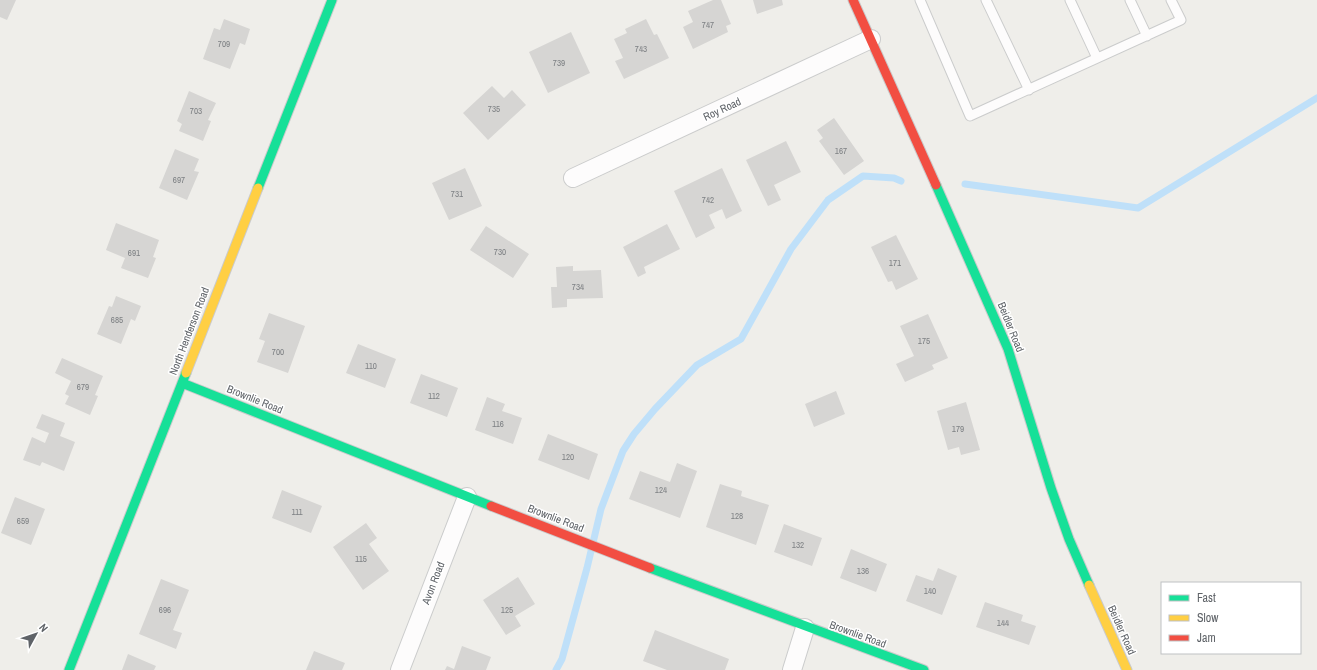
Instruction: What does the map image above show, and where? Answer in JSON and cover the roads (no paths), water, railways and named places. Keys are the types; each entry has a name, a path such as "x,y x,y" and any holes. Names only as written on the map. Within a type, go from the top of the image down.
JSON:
{"street":[{"name":"North Henderson Road","path":"69,670 332,0"},
{"name":"Beidler Road","path":"853,0 1008,350 1051,488 1069,539 1127,670"},
{"name":"Roy Road","path":"573,178 871,39"},
{"name":"Brownlie Road","path":"182,383 467,497 805,628 924,670"},
{"name":"Avon Road","path":"400,670 467,497"},
{"path":"792,670 805,628"}],"lane":[{"path":"920,0 970,116 1182,20 1171,0"},
{"path":"986,0 1029,90"},
{"path":"1070,0 1097,58"},
{"path":"1130,0 1147,36"}],"waterway":[{"path":"965,184 1138,208 1317,98"},
{"path":"556,670 562,659 587,568 601,509 623,451 634,434 655,409 697,365 741,339 791,249 828,200 863,176 894,178 901,181"}]}
